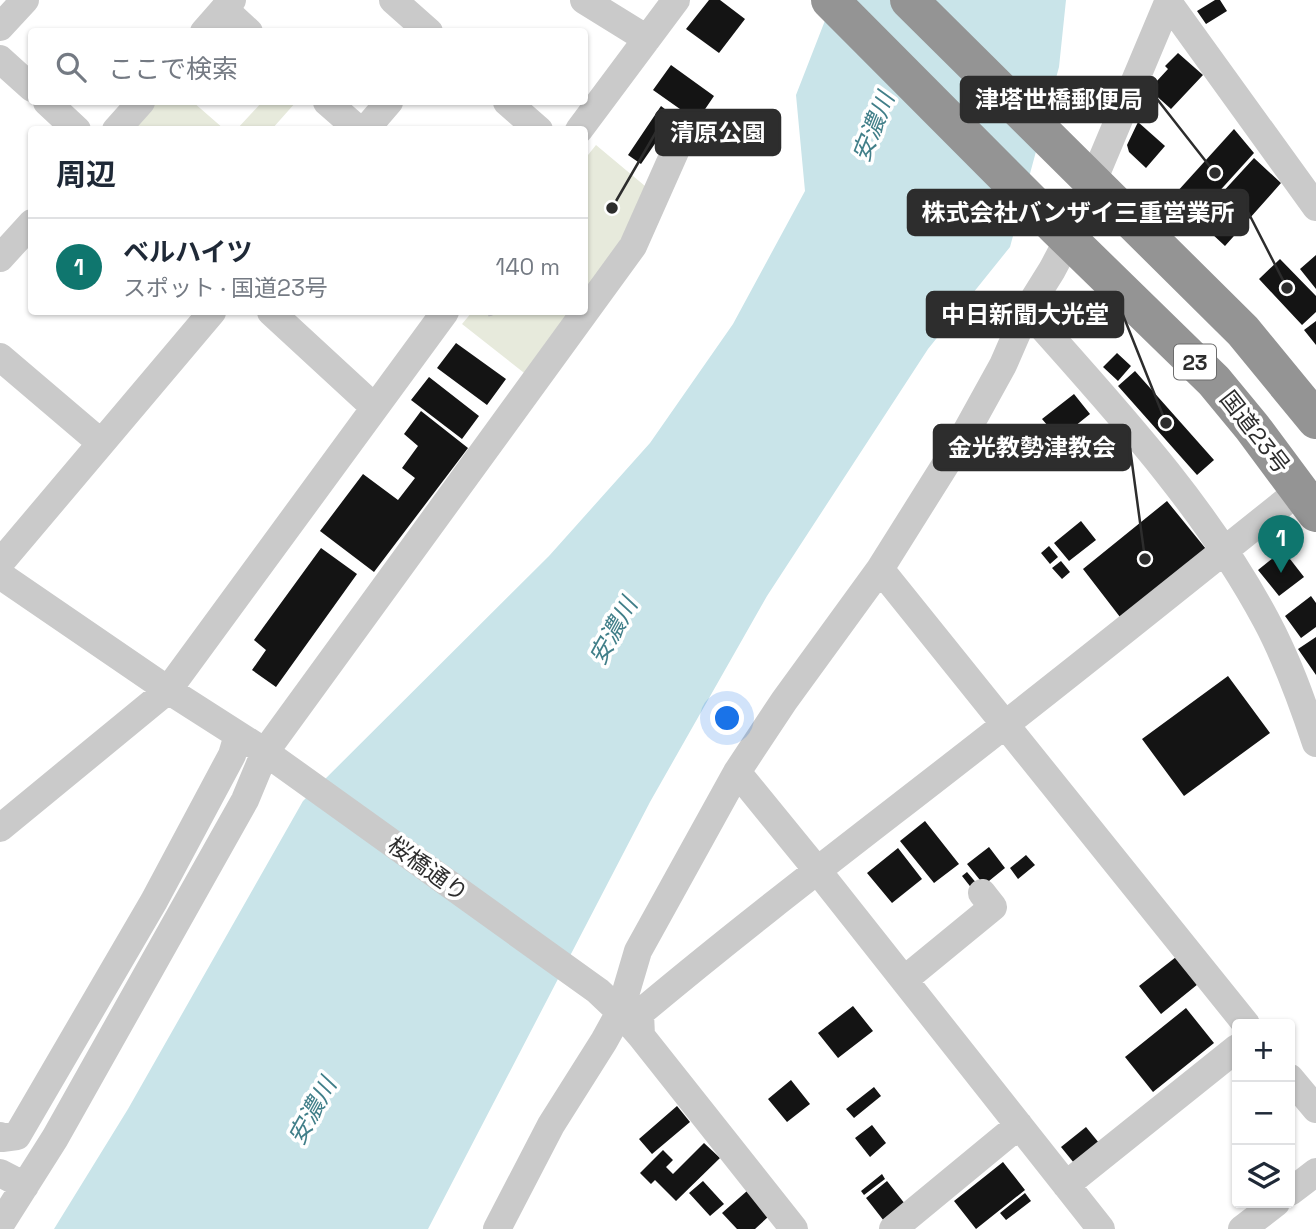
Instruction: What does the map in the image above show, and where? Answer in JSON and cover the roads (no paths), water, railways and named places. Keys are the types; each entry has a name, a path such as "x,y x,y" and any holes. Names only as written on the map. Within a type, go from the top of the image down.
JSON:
{"highway":[{"name":"国道23号","path":"830,0 1214,381 1308,501"},
{"name":"23","path":"909,0 1242,331 1316,420"}],"street":[{"path":"0,27 25,0"},
{"path":"393,0 424,28"},
{"path":"584,0 648,39"},
{"path":"582,126 676,0"},
{"path":"504,1225 551,1125 620,1012 638,951 737,772 880,569 966,432 1003,365 1027,310 1052,270 1063,233 1087,177 1169,1 1316,207"},
{"path":"208,28 228,5 246,28"},
{"path":"0,59 28,84"},
{"path":"50,105 74,126"},
{"path":"120,126 138,105"},
{"path":"330,105 354,126"},
{"path":"368,126 386,105"},
{"path":"511,105 535,126"},
{"path":"588,309 633,247 681,138"},
{"path":"0,258 28,227"},
{"path":"1027,310 1143,441 1224,549 1267,622 1300,692 1316,743"},
{"path":"0,563 209,315"},
{"path":"274,315 374,407"},
{"path":"3,819 168,690 443,315"},
{"path":"0,1200 12,1180 55,1138 245,800 265,752 583,315"},
{"path":"0,357 101,443"},
{"path":"641,1036 640,1013 817,870 1224,549 1308,501"},
{"path":"880,569 1241,1019"},
{"name":"桜橋通り","path":"0,575 168,690 265,752 598,991 641,1036 794,1229"},
{"path":"0,1136 17,1136 154,901 232,755 238,735"},
{"path":"737,772 1101,1229"},
{"path":"904,981 993,907 982,893"},
{"path":"628,980 668,990"},
{"path":"1066,1185 1232,1052"},
{"path":"1293,1082 1316,1109"},
{"path":"893,1229 1018,1125"},
{"path":"1295,1188 1316,1172"},
{"path":"0,1225 12,1180"},
{"path":"1242,1229 1269,1208"}],"water":[{"name":"安濃川","path":"833,0 1066,0 1059,67 1010,247 928,349 767,596 650,802 428,1229 54,1229 128,1109 303,801 549,556 650,443 733,324 805,191 796,95"}],"place":[{"name":"津塔世橋郵便局","path":"1215,173"},
{"name":"清原公園","path":"612,208"},
{"name":"株式会社バンザイ三重営業所","path":"1287,288"},
{"name":"中日新聞大光堂","path":"1166,423"},
{"name":"金光教勢津教会","path":"1145,559"},
{"name":"ベルハイツ","path":"1281,573"}]}
